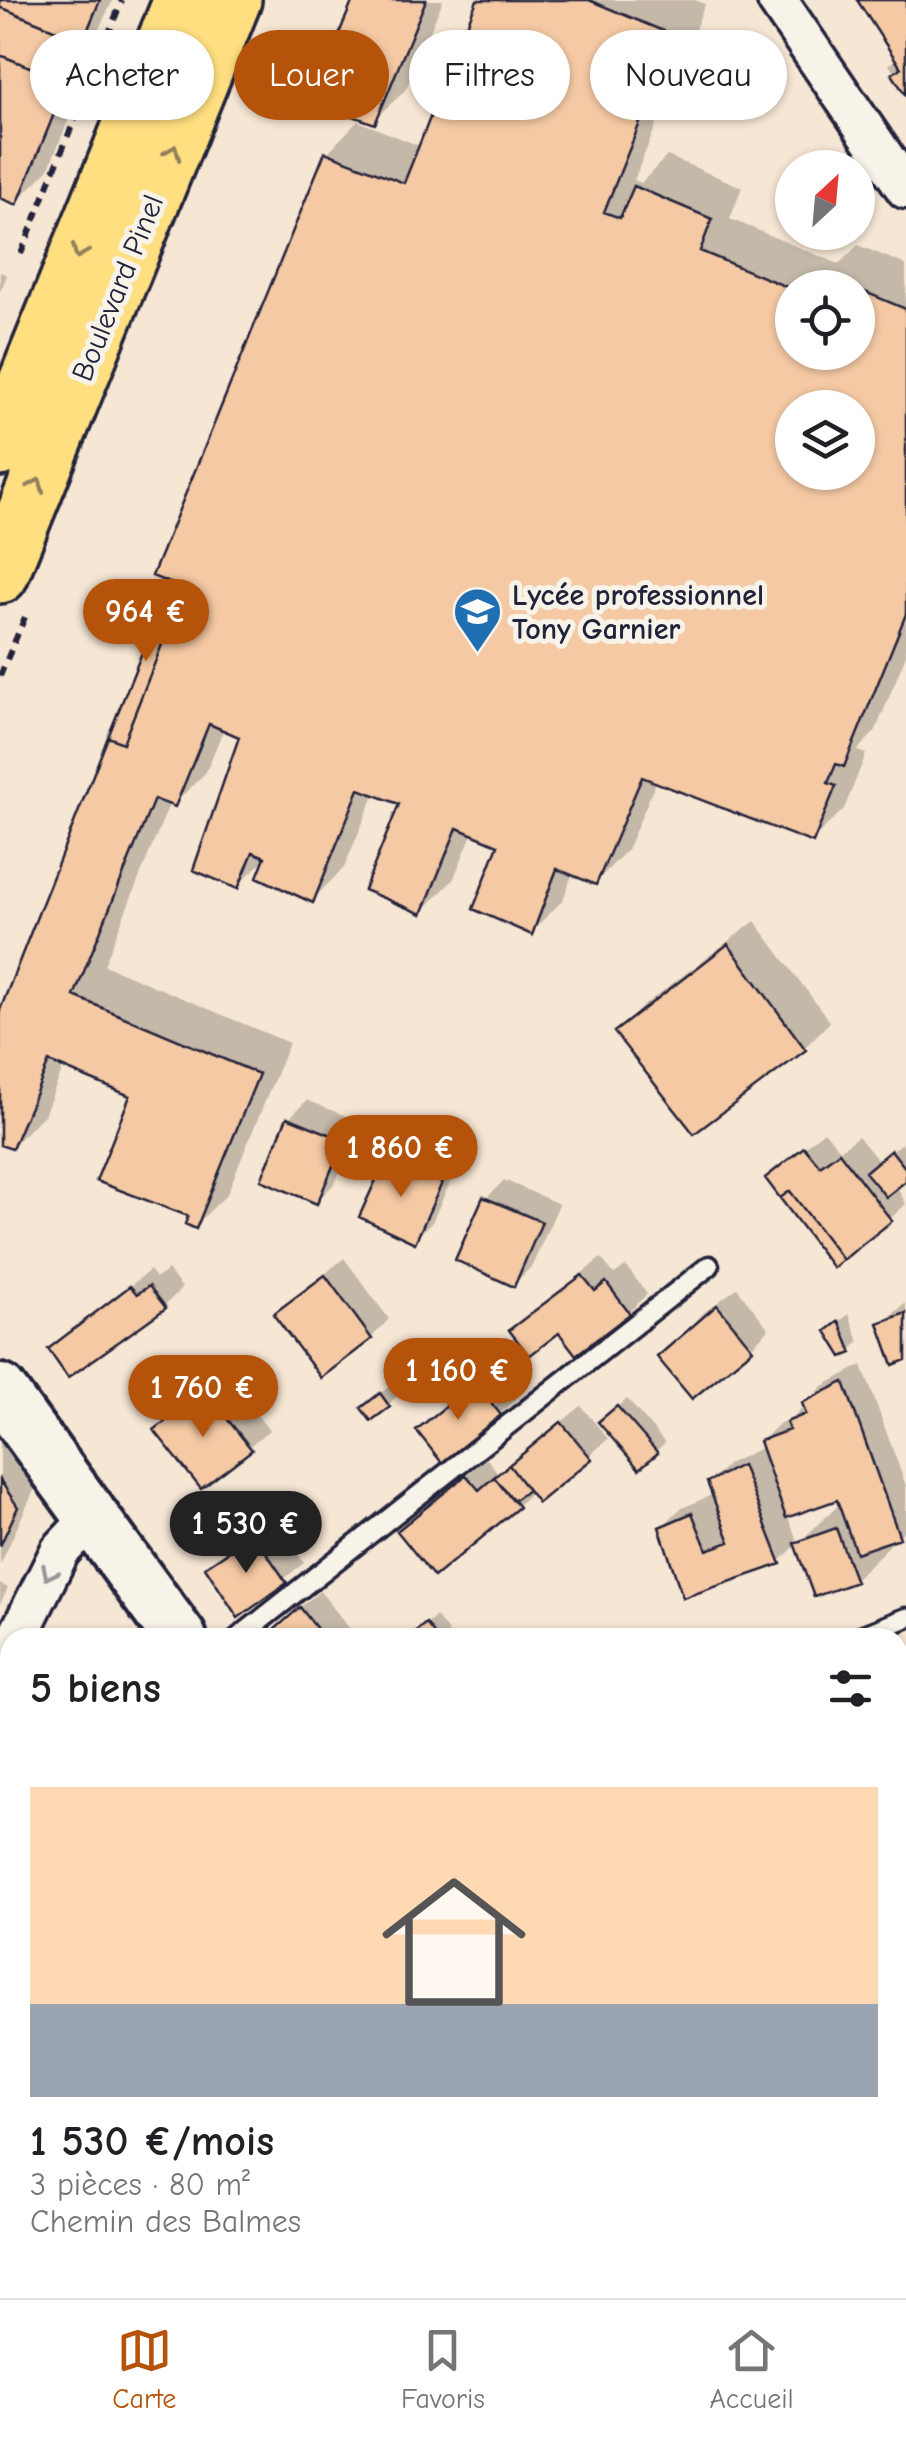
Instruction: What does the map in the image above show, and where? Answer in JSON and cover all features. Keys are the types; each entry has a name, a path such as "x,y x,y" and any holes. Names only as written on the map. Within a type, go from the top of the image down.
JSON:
{"main road":[{"name":"Boulevard Pinel","path":"0,448 182,0"},
{"name":"Boulevard Pinel","path":"0,575 233,0"}],"street":[{"path":"777,0 906,189"},
{"path":"0,1390 173,1628"},
{"path":"22,1628 60,1550 92,1517"}],"lane":[{"path":"251,1628 709,1266"},
{"path":"881,1628 906,1618"}],"path":[{"path":"14,269 122,0"}],"building":[{"path":"0,0 100,0 88,30 56,30 0,7"},
{"path":"353,0 426,0 414,30 409,30 409,41 389,90 389,30 341,30"},
{"path":"477,0 589,0 661,30 590,30 590,120 641,120 604,212 620,218 634,186 712,219 700,251 775,282 775,370 875,370 875,296 906,309 906,614 844,767 836,764 828,783 836,786 813,843 642,777 596,885 557,869 532,935 473,909 498,845 457,828 422,914 364,890 399,804 359,789 313,903 257,877 265,857 253,852 238,889 193,870 239,737 209,724 175,807 154,799 74,996 259,1074 196,1229 185,1224 188,1216 96,1181 130,1096 49,1062 12,1149 0,1145 0,1010 108,737 123,743 184,589 152,576 325,152 404,183 429,120 570,120 570,30 465,30"},
{"path":"857,0 906,0 906,96 892,74 901,68"},
{"path":"0,7 56,30 30,30 30,67 0,55"},
{"path":"0,55 30,67 30,120 52,120 17,205 0,198"},
{"path":"170,583 184,589 123,743 108,737"},
{"path":"728,944 806,1050 694,1134 614,1032"},
{"path":"287,1117 344,1140 317,1204 261,1180"},
{"path":"804,1147 820,1166 839,1152 892,1221 843,1260 790,1191 780,1198 765,1178"},
{"path":"891,1150 906,1169 906,1181 886,1197 865,1172"},
{"path":"386,1158 442,1183 415,1243 359,1217"},
{"path":"790,1191 843,1260 833,1268 780,1198"},
{"path":"483,1197 542,1222 514,1287 455,1260"},
{"path":"325,1275 372,1339 321,1378 273,1314"},
{"path":"582,1275 595,1291 606,1282 630,1314 576,1355 559,1333 529,1356 509,1330"},
{"path":"130,1286 137,1294 149,1286 166,1308 68,1378 48,1349"},
{"path":"717,1305 753,1349 692,1399 657,1357"},
{"path":"906,1313 906,1360 893,1365 878,1323"},
{"path":"839,1321 852,1353 842,1357 826,1331"},
{"path":"483,1350 503,1374 489,1385 470,1360"},
{"path":"470,1360 483,1376 451,1402 438,1385"},
{"path":"844,1382 900,1538 856,1553 837,1500 786,1518 759,1441 789,1430 786,1422 806,1414 802,1403"},
{"path":"475,1383 501,1415 442,1463 416,1430"},
{"path":"205,1391 252,1450 201,1489 154,1430"},
{"path":"380,1393 390,1407 371,1421 361,1408"},
{"path":"617,1406 658,1453 639,1469 598,1422"},
{"path":"561,1422 592,1459 538,1503 509,1465"},
{"path":"509,1465 528,1490 513,1501 494,1477"},
{"path":"742,1465 781,1564 683,1598 659,1527 692,1513 707,1550 730,1542 707,1482"},
{"path":"466,1475 479,1490 494,1477 519,1507 434,1577 397,1531"},
{"path":"0,1480 18,1507 0,1546"},
{"path":"836,1528 856,1582 814,1597 794,1543"},
{"path":"254,1535 287,1583 238,1618 205,1567"},
{"path":"300,1607 316,1628 276,1628"}],"place":[{"name":"Lycée professionnel Tony Garnier","path":"477,654"}]}
